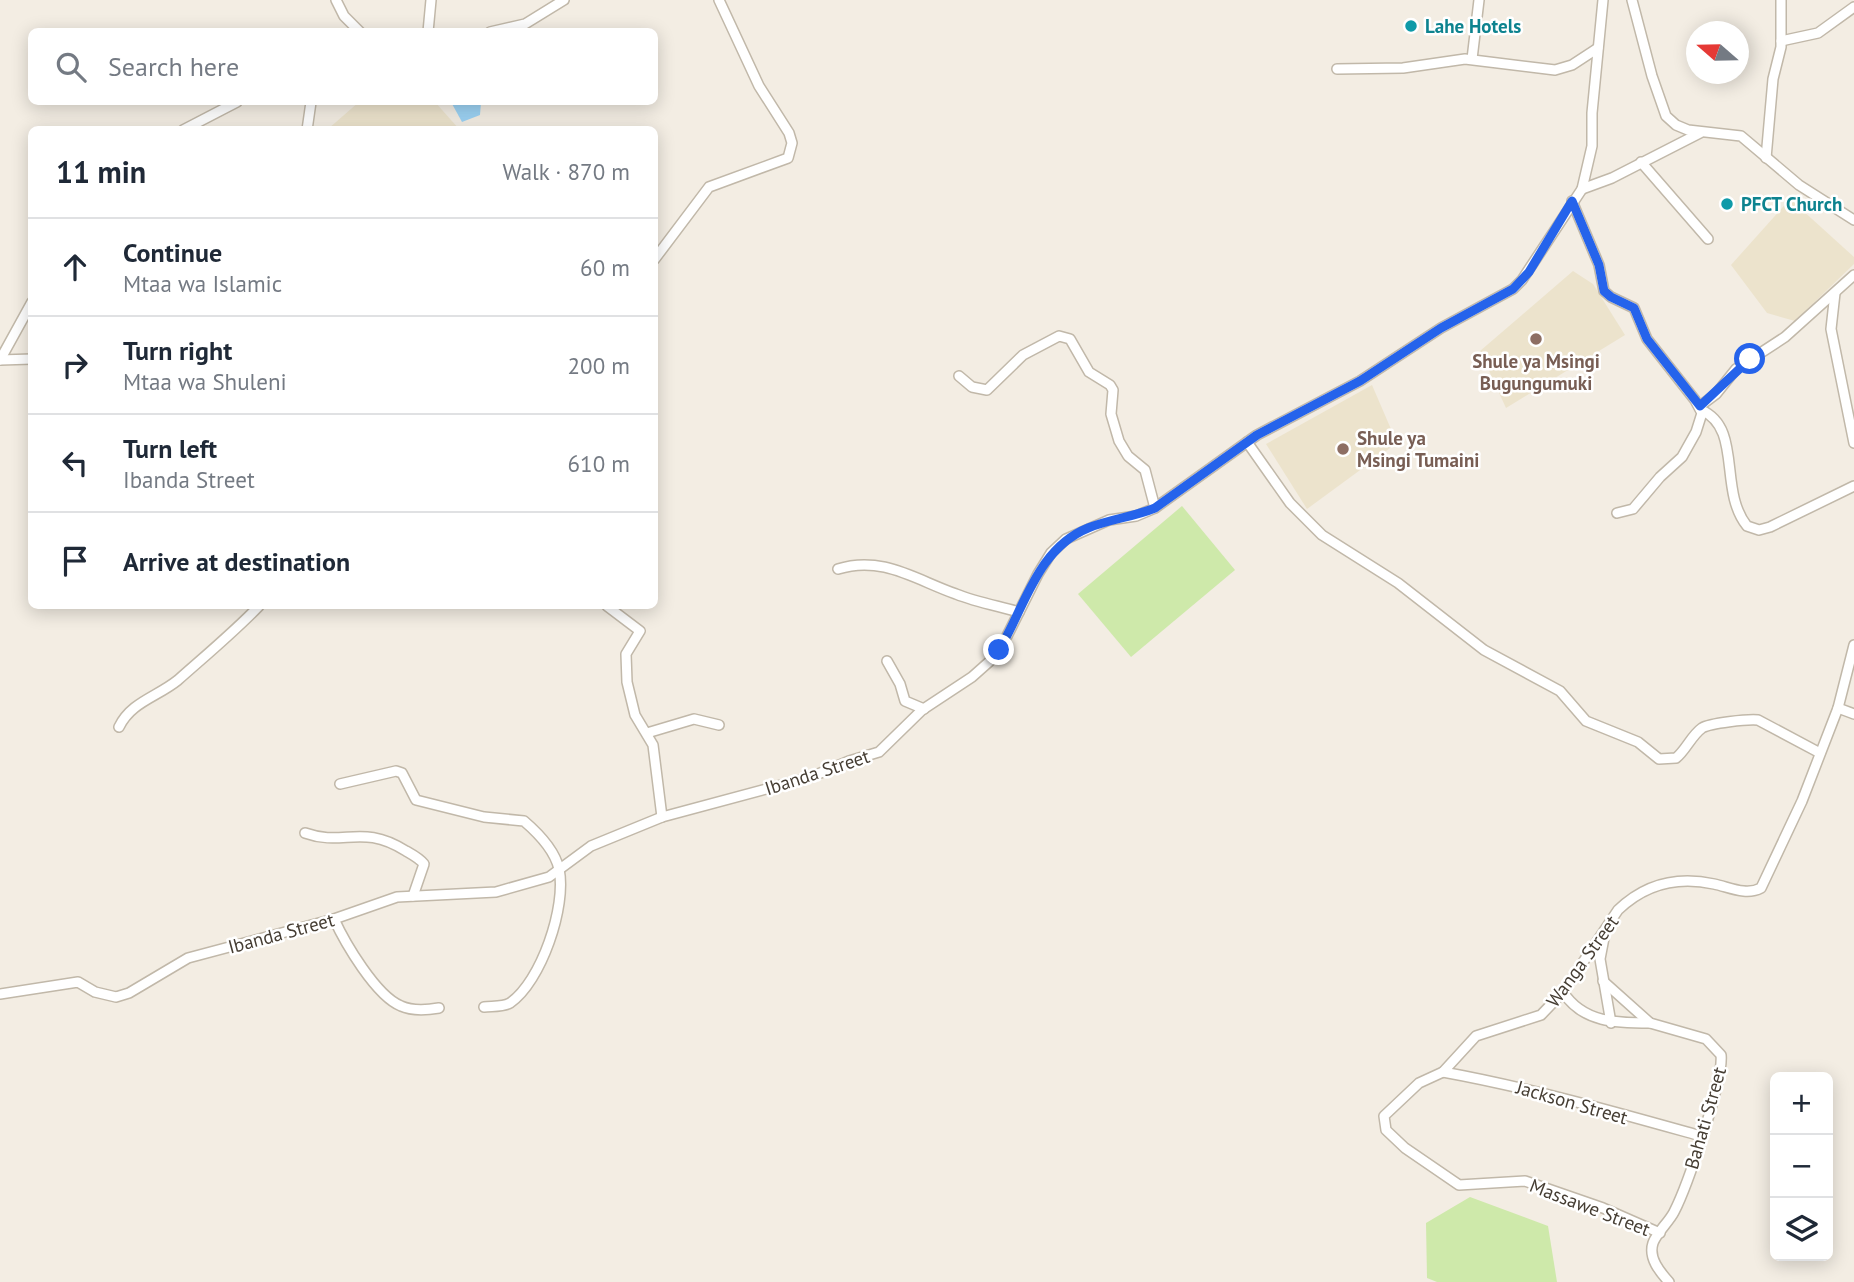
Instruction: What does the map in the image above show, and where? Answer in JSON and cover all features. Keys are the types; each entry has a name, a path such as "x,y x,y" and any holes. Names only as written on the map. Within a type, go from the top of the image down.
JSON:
{"street":[{"path":"337,0 344,16 356,28"},
{"path":"428,28 431,0"},
{"path":"508,28 525,24 564,0"},
{"path":"658,255 709,187 788,158 790,151 789,133 759,86 719,0"},
{"path":"1472,59 1479,0"},
{"path":"1582,190 1592,146 1603,0"},
{"path":"1632,0 1652,76 1667,116 1675,125 1701,133 1716,132 1741,136 1799,185 1854,220"},
{"path":"1766,158 1781,41 1781,0"},
{"path":"1781,41 1818,33 1854,6"},
{"path":"1337,69 1403,68 1472,59 1555,70 1572,65 1598,48"},
{"path":"191,126 231,105"},
{"path":"308,126 311,105"},
{"path":"1582,190 1701,133"},
{"path":"1641,162 1708,239"},
{"name":"Ibanda Street","path":"0,993 78,982 95,992 116,997 130,993 188,958 334,919 397,897 496,892 549,877 591,846 662,817 811,777 879,752 923,709 972,677 990,661 1044,564 1066,539 1109,520 1136,516 1155,508 1247,442 1314,403 1360,381 1441,328 1513,289 1529,272 1572,201 1582,190"},
{"path":"1572,201 1599,265 1604,291 1634,308 1647,339 1700,408 1711,414 1722,426 1733,496 1747,526 1759,530 1770,527 1854,486"},
{"path":"1617,513 1633,509 1660,477 1682,457 1696,432 1700,408 1716,394 1736,369 1777,343 1854,275"},
{"path":"1835,293 1831,329 1854,443"},
{"path":"0,360 28,309"},
{"path":"960,376 972,387 987,390 1023,355 1059,336 1070,339 1089,372 1110,385 1113,390 1111,415 1119,441 1128,456 1144,470 1155,508"},
{"path":"0,360 28,359"},
{"path":"1247,442 1290,503 1322,535 1398,583 1484,650 1560,691 1586,721 1632,738 1659,759 1676,758 1703,728 1750,719 1758,720 1820,752"},
{"path":"838,569 860,564 892,568 958,595 1019,612"},
{"path":"119,726 134,706 151,699 177,680 256,609"},
{"path":"611,609 640,631 626,654 626,674 631,704 654,752 662,817"},
{"name":"Wanga Street","path":"1384,1116 1419,1083 1443,1072 1476,1036 1535,1018 1563,992 1618,910 1630,899 1668,883 1695,881 1746,892 1761,888 1838,708 1854,645"},
{"path":"887,661 900,684 905,701 923,709"},
{"path":"1838,708 1854,714"},
{"path":"647,733 694,719 719,725"},
{"path":"654,752 660,729"},
{"path":"340,784 396,771 402,773 412,795 426,804 484,817 524,821 554,857 559,870 561,896 556,922 535,976 529,986 507,1005 484,1007"},
{"path":"304,833 329,837 373,835 397,845 424,864 413,896"},
{"path":"334,919 356,957 387,997 407,1009 439,1008"},
{"path":"1607,930 1600,959 1611,1023"},
{"name":"Bahati Street","path":"1604,981 1650,1023 1706,1039 1721,1055 1718,1085 1701,1136 1674,1212 1660,1233"},
{"path":"1563,992 1578,1009 1611,1023 1650,1023"},
{"name":"Jackson Street","path":"1443,1072 1553,1094 1597,1106 1614,1114 1701,1136"},
{"name":"Massawe Street","path":"1384,1116 1386,1130 1405,1148 1459,1185 1525,1181 1660,1233"},
{"path":"1660,1233 1653,1244 1653,1258 1669,1282"}],"shaded area":[{"path":"356,105 438,105 456,126 331,126"},
{"path":"1790,199 1854,257 1854,264 1795,321 1767,313 1731,265"},
{"path":"1573,271 1593,284 1625,335 1506,408 1480,351"},
{"path":"1372,385 1397,443 1307,509 1266,444"}],"green space":[{"path":"1182,506 1235,570 1131,657 1078,594"},
{"path":"1470,1197 1548,1226 1557,1282 1437,1282 1427,1278 1426,1223"}],"water":[{"path":"453,105 481,105 480,115 462,122"}],"place":[{"name":"Lahe Hotels","path":"1411,26"},
{"name":"PFCT Church","path":"1727,204"},
{"name":"Shule ya Msingi Bugungumuki","path":"1536,339"},
{"name":"Shule ya Msingi Tumaini","path":"1343,449"}],"route":[{"path":"999,650 1038,574 1051,553 1066,539 1086,528 1109,520 1136,516 1155,508 1257,435 1360,381 1412,345 1513,289 1529,272 1572,201 1588,246 1599,265 1604,291 1634,308 1647,339 1700,406 1709,401 1736,369 1750,359"}]}
